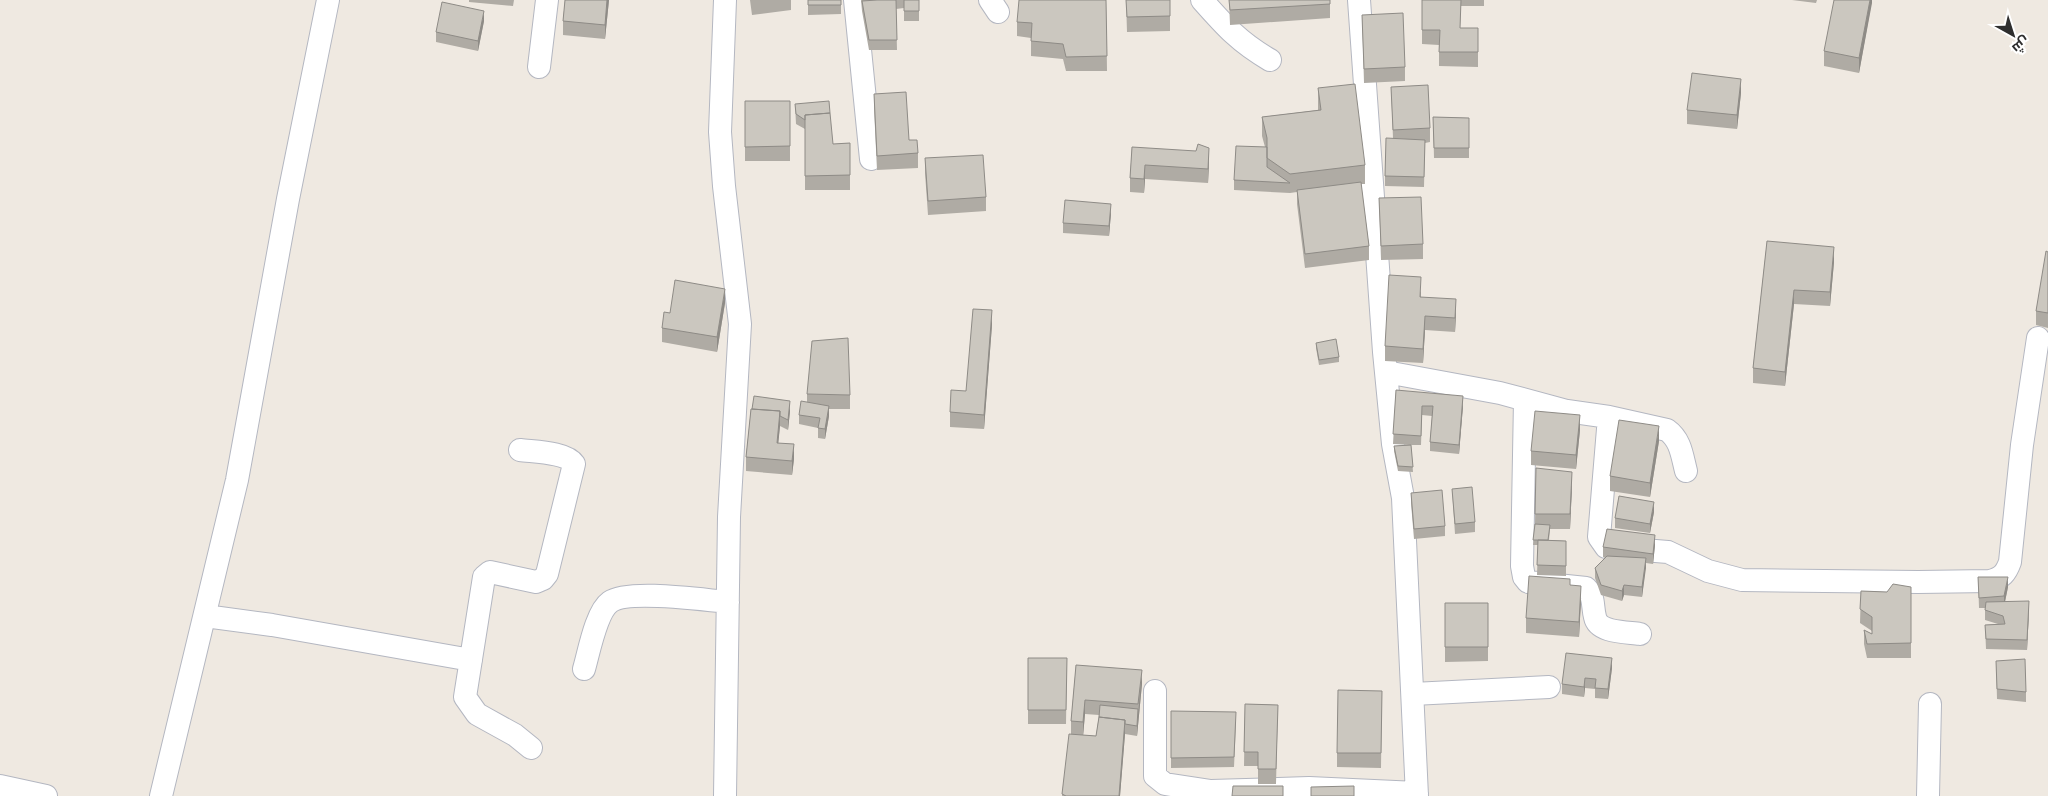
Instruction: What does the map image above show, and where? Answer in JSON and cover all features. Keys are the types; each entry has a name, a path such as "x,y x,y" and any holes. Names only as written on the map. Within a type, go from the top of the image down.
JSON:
{"street":[{"path":"161,796 206,616 237,480 288,199 328,0"},
{"path":"539,67 547,0"},
{"path":"725,0 720,132 724,186 740,324 728,517 725,796"},
{"path":"855,0 871,159"},
{"path":"1202,0 1222,24 1245,45 1270,60"},
{"path":"1155,692 1155,776 1164,784 1211,791 1309,788 1417,794 1403,498 1393,444 1386,372 1359,0"},
{"path":"1609,417 1599,537 1606,547 1668,552 1708,571 1742,580 1990,581 1999,578 2007,572 2010,562 2022,445 2038,338"},
{"path":"1386,372 1500,393 1567,411 1609,417 1667,430 1674,435 1678,442 1686,472"},
{"path":"1525,400 1522,566 1524,577 1528,582 1586,588 1591,593 1595,619 1601,626 1613,630 1640,634"},
{"path":"520,450 563,456 570,459 574,464 547,574 543,579 536,582 495,572 490,572 484,578 465,697 477,714 515,735 530,748"},
{"path":"584,669 600,617 609,602 621,597 637,596 728,602"},
{"path":"206,616 272,625 471,660"},
{"path":"1413,694 1549,688"},
{"path":"1928,796 1930,704"},
{"path":"0,786 46,796"}],"building":[{"path":"565,0 607,0 605,25 563,21"},
{"path":"808,0 841,0 841,5 808,5"},
{"path":"896,0 897,40 869,40 862,1"},
{"path":"904,0 919,0 919,11 904,11"},
{"path":"1019,0 1106,0 1107,56 1066,57 1063,44 1031,41 1032,23 1017,22"},
{"path":"1126,0 1170,0 1170,16 1127,17"},
{"path":"1229,0 1330,0 1330,4 1230,10"},
{"path":"1422,0 1461,0 1460,28 1478,28 1478,52 1439,52 1440,30 1422,30"},
{"path":"1834,0 1870,0 1859,58 1824,51"},
{"path":"442,2 484,11 478,41 436,32"},
{"path":"1403,13 1405,67 1364,69 1362,15"},
{"path":"1692,73 1741,79 1737,115 1687,110"},
{"path":"1355,84 1365,165 1290,174 1267,158 1267,138 1262,117 1321,110 1318,88"},
{"path":"1428,85 1430,128 1393,130 1391,87"},
{"path":"906,92 909,140 917,140 918,153 877,156 874,94"},
{"path":"745,101 790,101 790,146 745,147"},
{"path":"829,101 830,113 805,115 805,120 796,114 795,104"},
{"path":"830,113 833,144 850,143 850,175 805,176 805,115"},
{"path":"1433,117 1469,118 1469,148 1434,148"},
{"path":"1386,138 1425,140 1424,177 1385,176"},
{"path":"1198,144 1209,148 1208,169 1145,165 1144,179 1130,178 1132,147 1196,151"},
{"path":"1236,146 1267,147 1267,167 1290,183 1234,180"},
{"path":"983,155 986,197 928,201 925,158"},
{"path":"1361,182 1369,246 1305,254 1297,190"},
{"path":"1421,197 1423,244 1381,246 1379,198"},
{"path":"1065,200 1111,204 1109,226 1063,223"},
{"path":"1767,241 1834,247 1830,292 1794,290 1785,372 1753,368"},
{"path":"2046,251 2048,252 2048,313 2036,311"},
{"path":"1389,275 1421,277 1420,297 1456,299 1455,318 1425,316 1423,349 1385,346"},
{"path":"675,280 725,289 717,337 662,328 664,312 670,313"},
{"path":"973,309 992,310 984,415 950,412 951,390 966,391"},
{"path":"848,338 850,395 807,394 812,341"},
{"path":"1336,339 1339,357 1319,360 1316,343"},
{"path":"1396,390 1463,396 1459,445 1430,442 1433,406 1422,406 1421,436 1393,434"},
{"path":"754,396 790,401 788,420 780,416 780,411 752,409"},
{"path":"801,401 829,406 825,429 818,428 820,418 799,415"},
{"path":"751,409 780,411 777,443 794,444 792,461 746,457"},
{"path":"1535,411 1580,415 1576,455 1531,451"},
{"path":"1619,420 1659,426 1650,483 1610,476"},
{"path":"1411,445 1413,467 1398,466 1394,446"},
{"path":"1536,468 1572,472 1570,514 1535,514"},
{"path":"1472,487 1475,522 1455,524 1452,489"},
{"path":"1442,490 1445,526 1414,529 1411,493"},
{"path":"1619,496 1654,502 1650,524 1615,518"},
{"path":"1535,524 1550,525 1548,540 1533,540"},
{"path":"1607,529 1655,535 1653,554 1603,547"},
{"path":"1538,540 1566,541 1566,566 1537,565"},
{"path":"1607,556 1646,558 1642,587 1624,585 1622,591 1601,585 1595,568"},
{"path":"1529,576 1570,579 1570,585 1581,586 1579,622 1526,618"},
{"path":"1978,577 2008,577 2004,596 1979,598"},
{"path":"1893,584 1911,587 1911,643 1867,644 1864,630 1872,634 1872,617 1860,609 1861,591 1887,592"},
{"path":"2029,601 2027,640 1986,639 1985,625 2005,624 2003,616 1985,610 1986,602"},
{"path":"1445,603 1488,603 1488,647 1445,647"},
{"path":"1566,653 1612,658 1608,689 1595,688 1596,679 1585,678 1584,687 1562,684"},
{"path":"1028,658 1067,658 1066,710 1028,710"},
{"path":"2025,659 2026,692 1997,689 1996,661"},
{"path":"1076,665 1142,670 1138,704 1085,700 1083,722 1071,721"},
{"path":"1338,690 1382,691 1381,753 1337,753"},
{"path":"1245,704 1278,705 1276,769 1258,769 1258,752 1244,752"},
{"path":"1100,705 1138,709 1137,726 1125,724 1125,720 1099,717"},
{"path":"1171,711 1236,712 1234,757 1171,758"},
{"path":"1099,717 1125,720 1119,796 1066,796 1062,794 1069,734 1096,736"},
{"path":"1233,786 1283,786 1283,796 1232,796"},
{"path":"1354,786 1354,796 1311,796 1311,787"}]}
